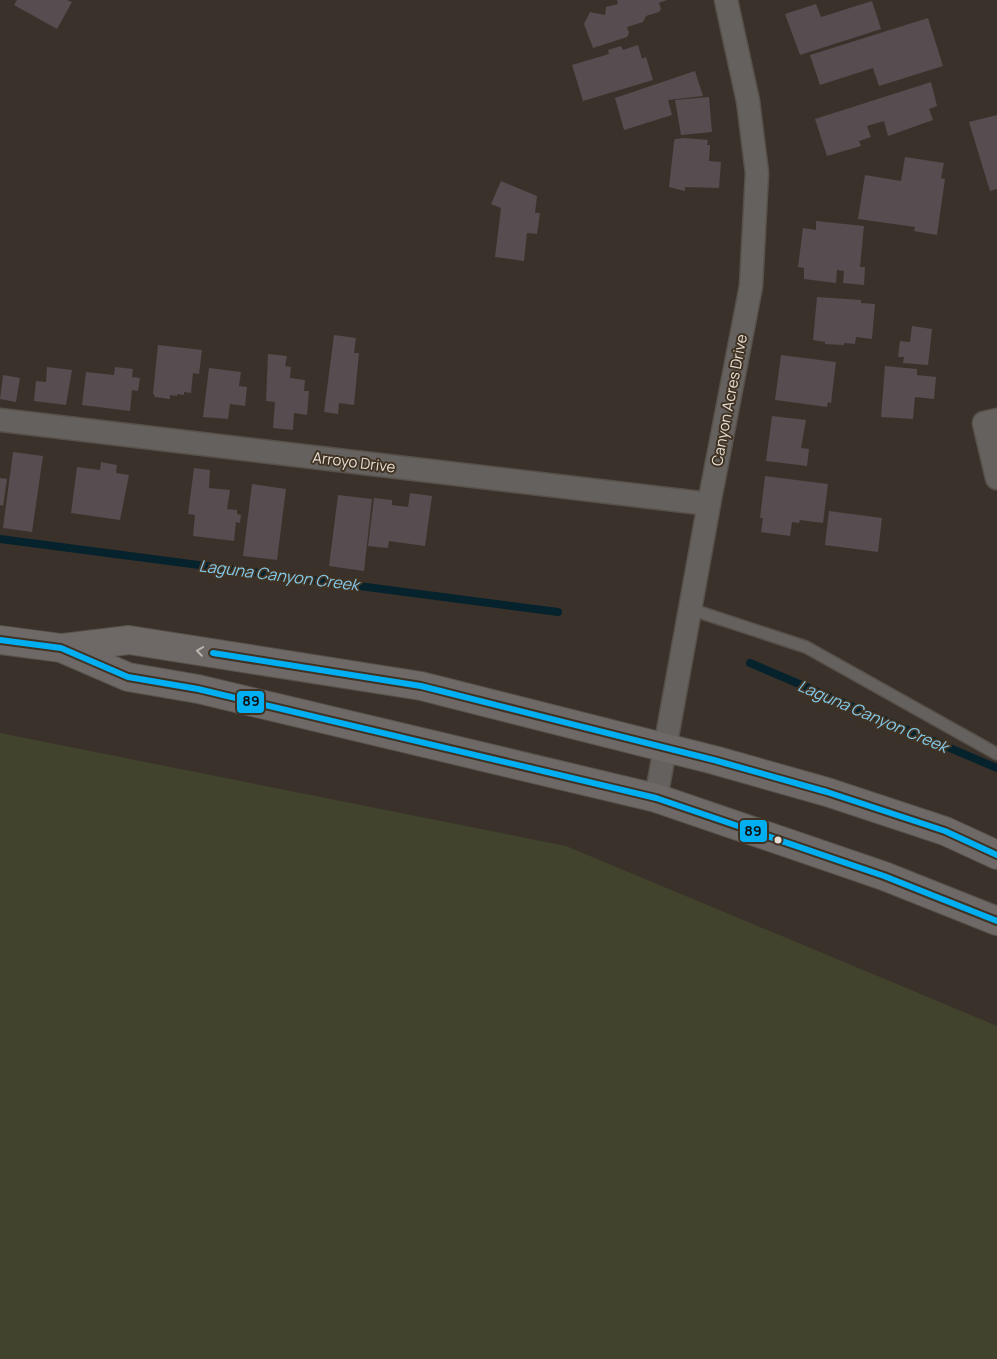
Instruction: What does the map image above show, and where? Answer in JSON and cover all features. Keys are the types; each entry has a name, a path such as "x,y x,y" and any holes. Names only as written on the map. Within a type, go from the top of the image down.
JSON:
{"main road":[{"path":"0,640 61,648 128,640 422,686 665,748 827,792 945,831 997,855"},
{"path":"61,648 128,677 198,689 656,798 884,876 997,921"}],"street":[{"name":"Canyon Acres Drive","path":"656,798 708,504 751,286 756,173 748,101 726,0"},
{"name":"Arroyo Drive","path":"0,420 708,504"},
{"path":"991,421 997,478"}],"lane":[{"path":"690,609 806,647 997,754"}],"green space":[{"path":"0,733 566,846 997,1026 997,1359 0,1359"}],"building":[{"path":"17,0 67,0 72,2 57,29 14,5"},
{"path":"617,0 667,0 659,3 661,9 659,12 646,16 643,22 627,27 629,33 627,37 593,48 584,24 590,12 605,15 606,7 618,4"},
{"path":"872,1 881,29 800,55 785,14 816,4 821,17"},
{"path":"928,18 943,66 879,86 873,68 820,85 810,55"},
{"path":"638,45 642,59 646,57 653,80 583,101 572,65 609,54 608,50 621,46 623,50"},
{"path":"695,71 703,96 668,100 672,115 624,130 615,98"},
{"path":"931,82 937,106 929,109 933,120 888,136 884,121 867,126 871,137 859,141 861,146 827,156 815,119"},
{"path":"709,97 712,132 681,135 675,100"},
{"path":"997,115 997,189 990,191 969,122"},
{"path":"675,139 708,140 707,145 710,145 709,161 721,162 719,188 685,187 685,191 669,187 674,142"},
{"path":"905,157 944,163 941,178 945,179 937,235 914,231 915,227 858,219 865,175 901,181"},
{"path":"501,181 537,196 535,213 540,213 537,234 527,233 524,261 495,257 501,208 491,204"},
{"path":"816,221 864,226 860,267 865,267 864,285 843,283 844,271 837,270 836,283 804,279 804,268 798,267 803,228 816,230"},
{"path":"817,297 861,300 861,303 875,304 872,339 856,337 855,344 844,343 844,345 825,344 825,342 813,340"},
{"path":"912,326 932,329 928,365 903,363 904,357 898,357 900,341 910,342"},
{"path":"334,335 356,338 354,353 359,353 354,405 339,403 338,414 324,412"},
{"path":"158,345 202,350 199,374 193,373 191,393 184,392 184,395 177,394 177,396 170,395 170,399 155,397 153,393"},
{"path":"268,354 287,356 285,366 291,367 290,378 305,380 304,391 309,391 307,415 294,413 293,430 273,428 275,402 266,401"},
{"path":"781,355 836,362 831,403 828,402 827,407 775,400"},
{"path":"885,366 917,369 917,375 936,377 934,399 915,397 913,419 881,417"},
{"path":"47,367 72,370 66,405 34,401 36,381 46,382"},
{"path":"115,367 133,369 132,377 140,378 138,391 132,390 130,411 82,405 86,372 114,375"},
{"path":"209,368 241,372 239,386 247,387 245,406 230,404 228,419 203,417"},
{"path":"3,375 20,378 16,402 0,399"},
{"path":"772,416 806,420 801,448 809,449 807,466 766,461"},
{"path":"13,452 43,456 32,532 3,528"},
{"path":"101,462 117,465 116,473 129,475 120,520 71,513 77,467 100,470"},
{"path":"194,468 210,470 209,488 230,490 227,509 237,510 237,514 241,515 240,523 236,522 234,541 193,536 195,515 188,514"},
{"path":"765,476 828,484 823,523 800,520 799,523 792,522 790,536 761,532 763,518 760,518"},
{"path":"0,478 7,479 3,506 0,505"},
{"path":"252,484 286,489 277,560 243,556"},
{"path":"410,493 432,496 425,546 389,541 388,548 368,546 374,498 392,500 392,505 408,507"},
{"path":"338,495 372,499 364,571 329,566"},
{"path":"829,511 882,518 878,552 825,545"}],"waterway":[{"name":"Laguna Canyon Creek","path":"0,539 558,612"},
{"name":"Laguna Canyon Creek","path":"750,663 997,768"}],"transit line":[{"name":"89","path":"0,640 61,648 128,677 198,689 656,798 884,876 997,921"},
{"name":"89","path":"213,653 421,686 714,760 827,792 945,831 997,855"}]}
